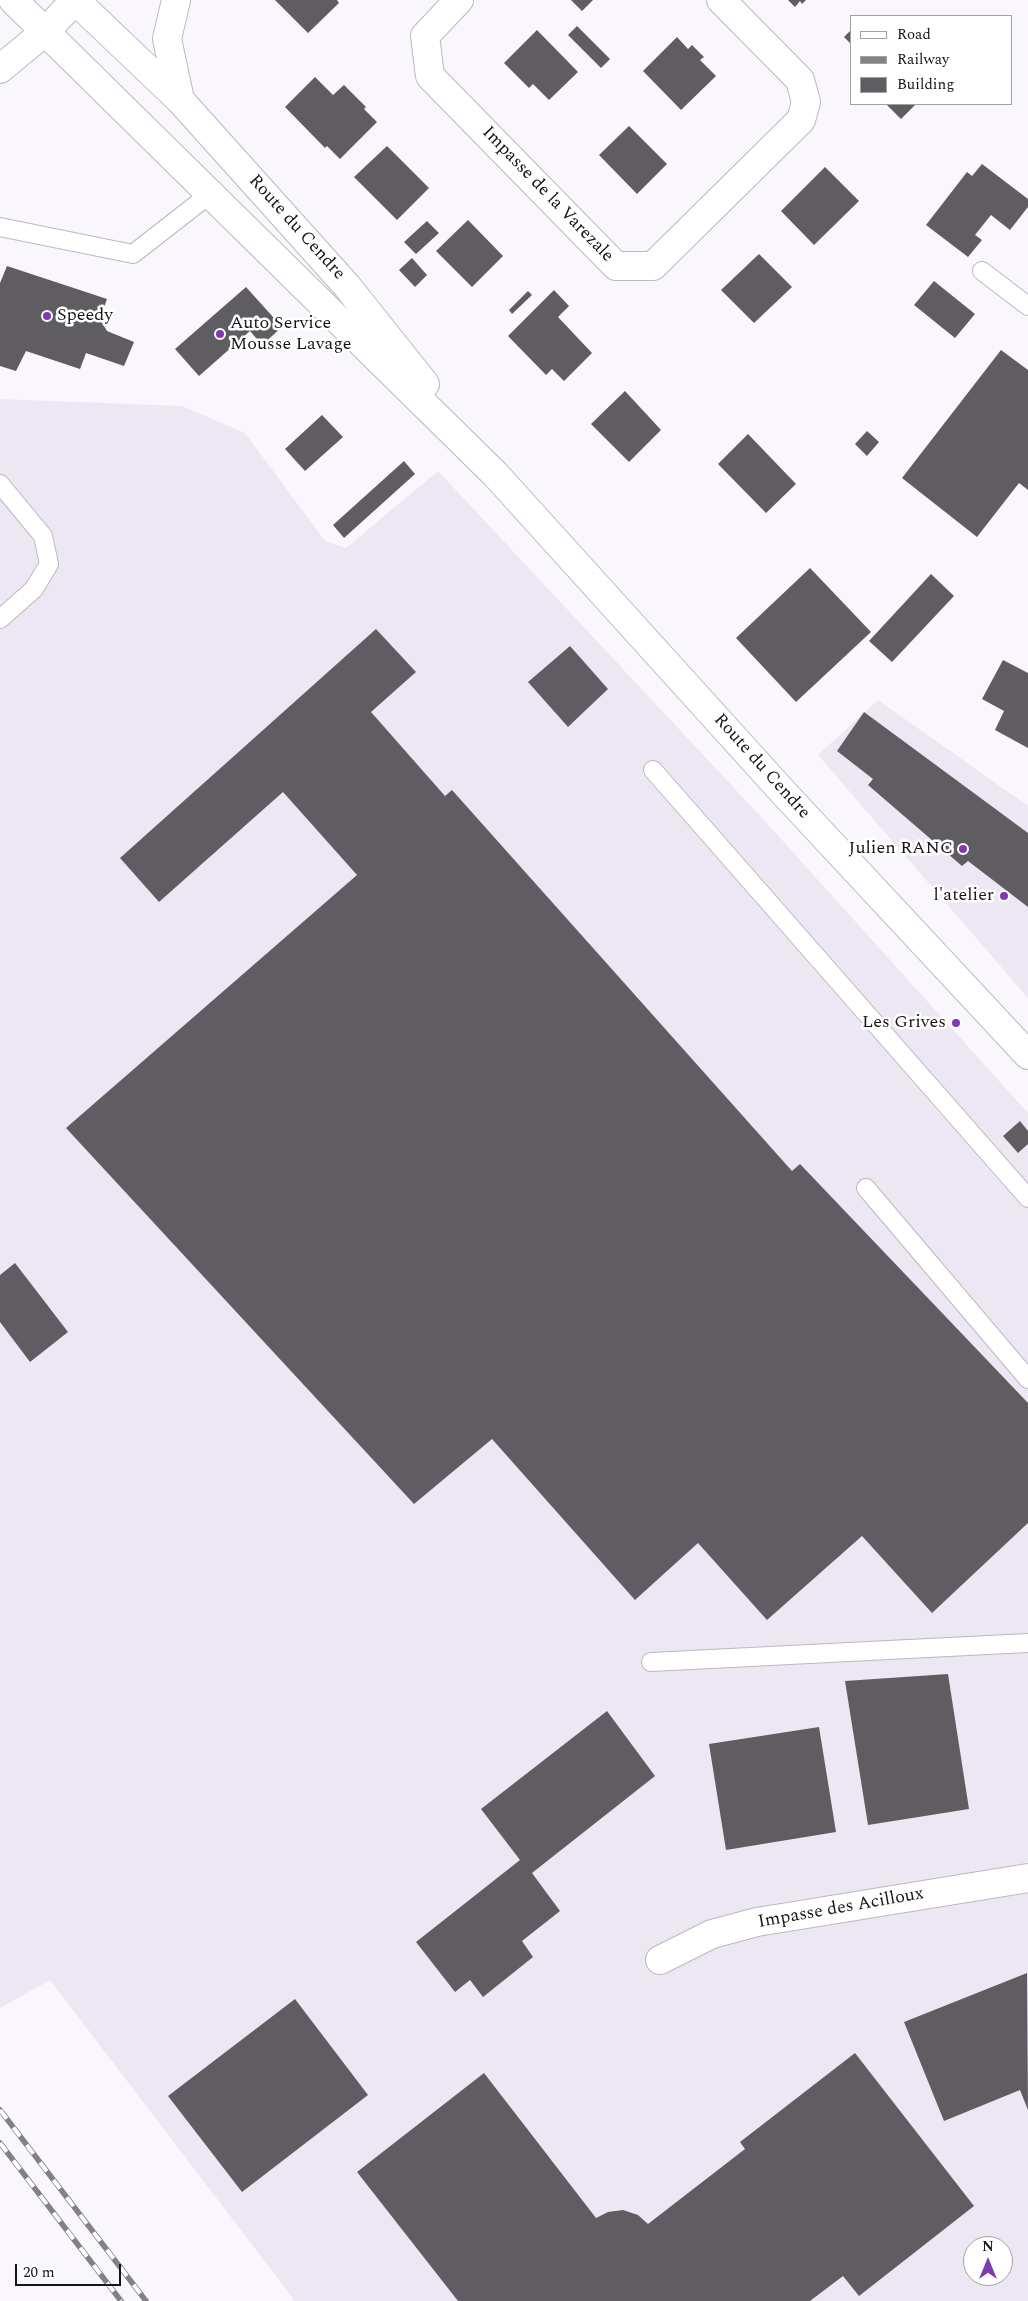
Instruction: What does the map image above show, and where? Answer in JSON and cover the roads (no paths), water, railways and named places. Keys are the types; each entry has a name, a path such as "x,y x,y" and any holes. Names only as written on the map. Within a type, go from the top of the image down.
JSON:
{"main road":[{"name":"Route du Cendre","path":"13,0 496,475 782,791 1028,1055"},
{"name":"Route du Cendre","path":"75,0 180,100 347,286 496,475"},
{"path":"0,69 46,32 75,0"},
{"path":"176,0 167,39 180,100"},
{"name":"Impasse de la Varezale","path":"459,0 425,36 430,76 616,266 653,266 801,120 806,102 800,80 721,0"},
{"name":"Impasse des Acilloux","path":"660,1960 712,1934 757,1922 1028,1878"}],"lane":[{"path":"0,227 133,254 210,194"},
{"path":"982,271 1028,306"},
{"path":"0,484 43,536 49,564 34,589 0,618"},
{"path":"652,770 1028,1198"},
{"path":"866,1188 1028,1379"},
{"path":"651,1662 1028,1643"}],"railway":[{"path":"0,2110 146,2301"},
{"path":"0,2143 121,2301"}],"place":[{"name":"Speedy","path":"47,316"},
{"name":"Auto Service Mousse Lavage","path":"220,334"},
{"name":"Julien RANC","path":"963,849"},
{"name":"l'atelier","path":"1004,896"},
{"name":"Les Grives","path":"956,1023"}]}
